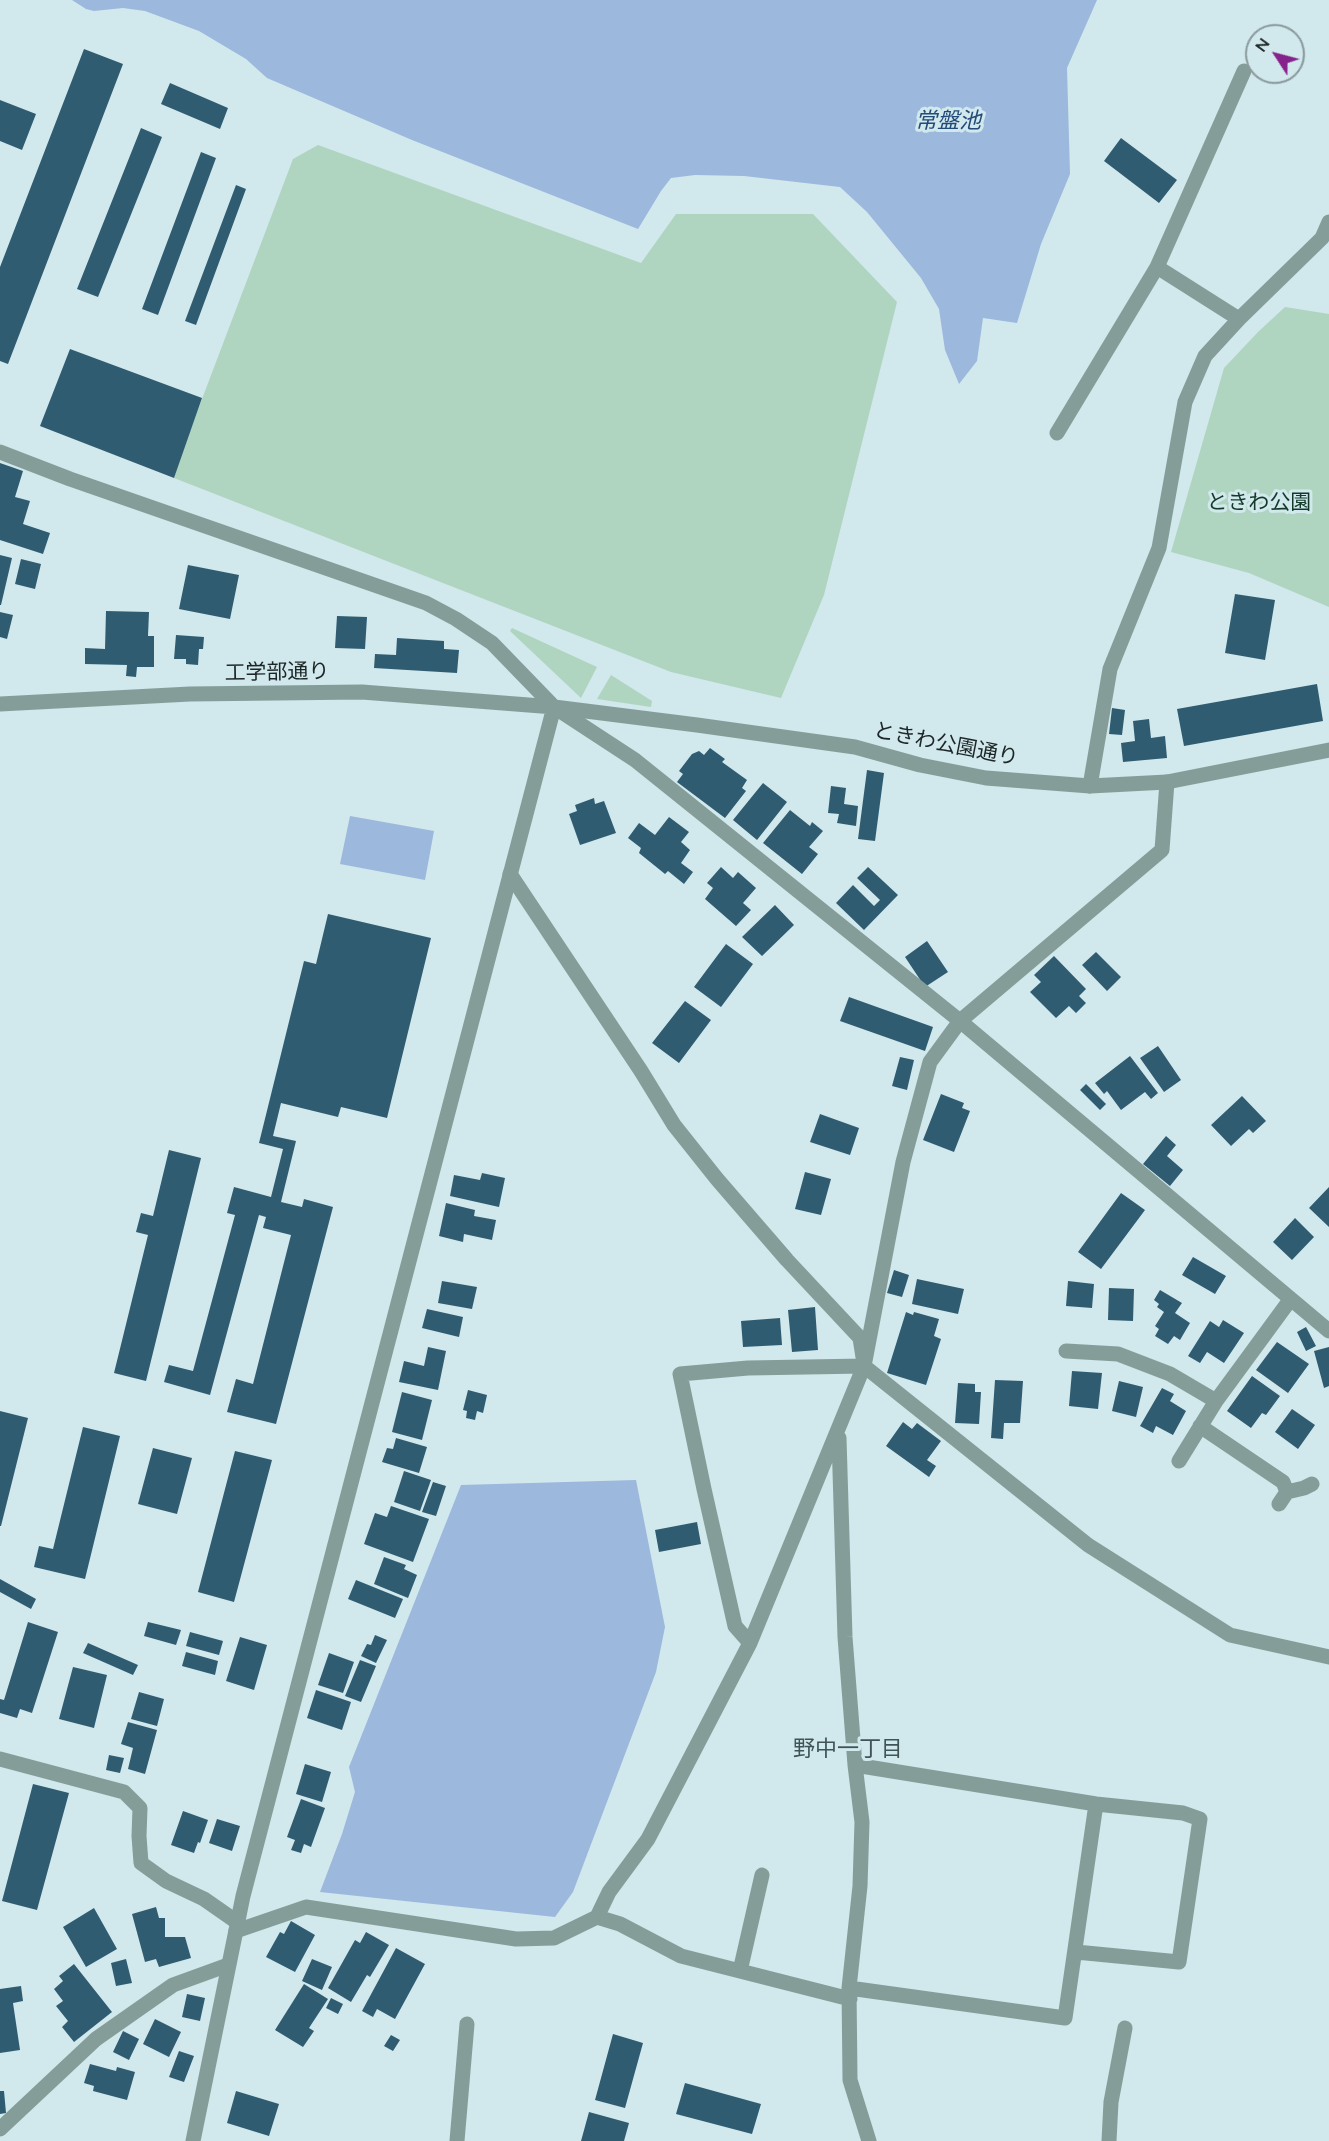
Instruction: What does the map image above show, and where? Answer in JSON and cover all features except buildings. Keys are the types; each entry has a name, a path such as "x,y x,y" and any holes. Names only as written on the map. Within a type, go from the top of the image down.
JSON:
{"street":[{"path":"1057,433 1157,267 1244,71"},
{"path":"1090,786 1110,669 1159,548 1185,402 1205,356 1239,319 1322,238 1329,222"},
{"path":"1157,267 1239,319"},
{"path":"0,452 70,479 426,603 456,619 492,643 554,707 635,760 960,1021 1329,1331"},
{"name":"工学部通り","path":"0,704 190,694 362,692 554,707"},
{"path":"193,2141 236,1927 554,707"},
{"name":"ときわ公園通り","path":"554,707 855,747 920,765 986,778 1090,786 1167,782 1329,750"},
{"path":"236,1927 306,1907 516,1939 554,1938 597,1917 609,1892 648,1839 750,1643 839,1431 864,1366 903,1162 930,1062 960,1021 1162,850 1167,782"},
{"path":"510,874 641,1071 674,1125 779,1251 860,1338 864,1366"},
{"path":"1179,1461 1216,1401 1290,1299"},
{"path":"1066,1351 1118,1354 1170,1374 1216,1401"},
{"path":"750,1643 735,1626 680,1374 748,1368 864,1366 1088,1545 1230,1635 1329,1658"},
{"path":"1200,1426 1283,1482 1283,1498 1312,1484"},
{"path":"839,1431 845,1636 862,1822 860,1886 850,1994 850,2080 869,2141"},
{"path":"0,1758 124,1792 140,1808 141,1863 166,1881 204,1899 236,1927"},
{"path":"855,1765 1096,1804 1183,1813 1200,1819 1179,1962 1076,1952"},
{"path":"597,1917 620,1924 681,1956 740,1971 850,1994 1065,2018 1096,1804"},
{"path":"740,1971 762,1875"},
{"path":"0,2129 96,2039 173,1985 228,1965"},
{"path":"458,2141 467,2024"},
{"path":"1109,2141 1111,2102 1125,2028"}],"green space":[{"path":"318,145 641,263 676,214 813,214 897,302 824,595 781,698 671,672 174,478 293,159"},
{"name":"ときわ公園","path":"1285,307 1329,314 1329,607 1249,573 1171,552 1224,368"},
{"path":"512,628 597,667 581,698 510,631"},
{"path":"611,675 652,701 651,707 597,699"}],"water":[{"name":"常盤池","path":"72,0 1097,0 1067,68 1070,174 1041,244 1017,323 983,318 977,361 959,384 945,350 939,309 921,278 867,212 840,187 744,176 695,175 671,178 638,229 412,140 267,78 246,59 199,31 145,11 123,8 94,11"},
{"path":"350,816 434,831 425,880 340,864"},
{"path":"636,1480 665,1627 656,1672 573,1892 555,1917 320,1892 355,1792 349,1767 461,1485"}],"district":[{"name":"野中一丁目","path":"848,1749"}]}
